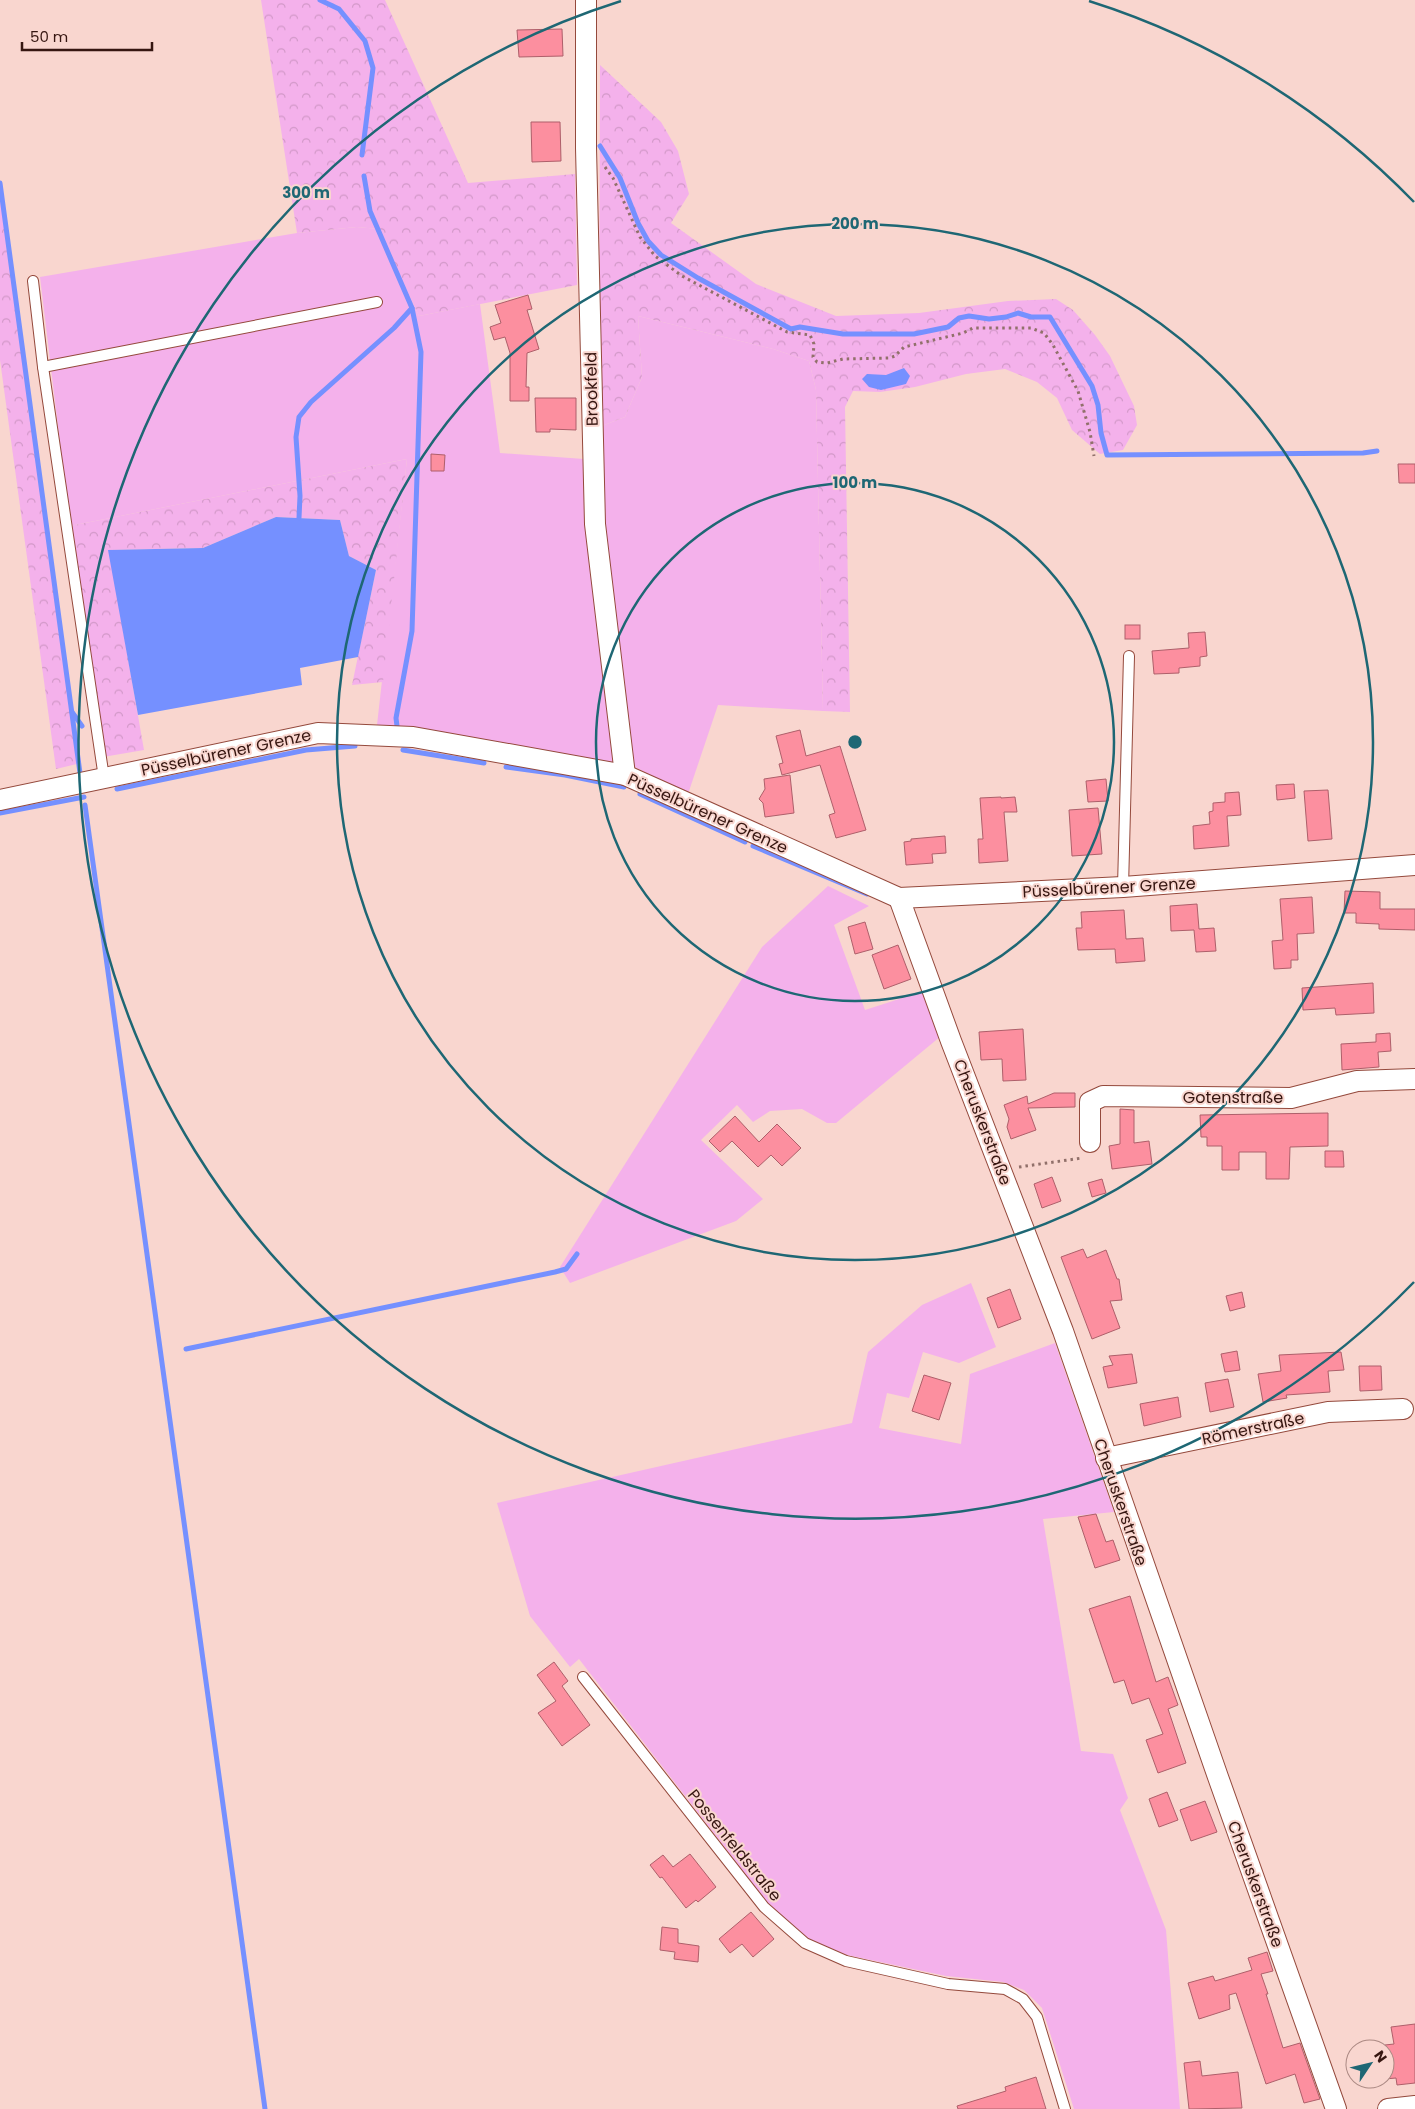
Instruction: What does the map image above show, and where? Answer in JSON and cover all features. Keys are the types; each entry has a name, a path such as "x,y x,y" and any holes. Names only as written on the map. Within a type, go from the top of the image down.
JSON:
{"street":[{"name":"Brookfeld","path":"586,0 586,148 595,524 625,775"},
{"name":"Püsselbürener Grenze","path":"0,800 318,733 414,737 625,775 900,898 1123,887 1415,865"},
{"name":"Cheruskerstraße","path":"900,898 1063,1331 1336,2109"},
{"name":"Gotenstraße","path":"1090,1142 1090,1102 1103,1096 1291,1098 1356,1082 1415,1079"},
{"name":"Römerstraße","path":"1106,1458 1328,1412 1403,1409"},
{"path":"1388,2109 1415,2106"}],"lane":[{"path":"33,282 104,778"},
{"path":"44,367 377,302"},
{"path":"1123,887 1129,656"},
{"name":"Possenfeldstraße","path":"583,1677 764,1907 805,1944 846,1961 948,1984 1005,1989 1022,1999 1037,2017 1064,2109"}],"path":[{"path":"586,148 602,163 613,178 640,237 655,256 682,276 787,332 810,335 814,344 813,356 818,362 890,358 895,356 904,347 963,333 973,328 1031,328 1044,333 1053,345 1078,392 1090,432 1094,456"},
{"path":"1001,1170 1088,1157 1090,1142"}],"green space":[{"path":"261,0 385,0 468,183 575,174 577,285 419,316 378,229 357,227 297,233"},
{"path":"600,65 661,122 678,151 689,194 671,223 756,284 836,316 919,313 1008,301 1056,299 1073,310 1095,335 1110,356 1134,406 1137,425 1123,450 1100,454 1072,430 1057,398 1037,382 1005,369 966,374 915,387 880,392 853,391 845,407 850,712 823,711 816,390 809,361 773,349 638,316 642,377 625,417 599,427"},
{"path":"0,188 81,763 56,769 0,360"},
{"path":"357,227 379,229 419,316 480,304 500,453 584,459 585,528 617,766 411,727 377,725 407,459 70,526 40,277 297,233"},
{"path":"638,316 773,349 809,361 816,390 823,711 718,705 688,794 631,765 601,524 599,427 625,417 642,377"},
{"path":"407,459 383,682 352,685 376,570 349,556 340,520 276,517 203,548 109,550 144,750 103,757 70,526"},
{"path":"828,886 869,906 834,925 865,1010 924,991 941,1036 836,1123 827,1123 802,1109 770,1111 753,1122 737,1105 701,1140 763,1199 736,1221 570,1283 560,1267 762,947"},
{"path":"971,1283 996,1347 959,1363 923,1352 909,1398 887,1393 879,1428 961,1444 970,1374 1055,1343 1114,1512 1043,1519 1081,1751 1113,1754 1128,1798 1120,1810 1166,1930 1180,2109 1074,2109 1042,2008 1024,1990 1003,1982 946,1976 847,1955 809,1939 768,1903 579,1659 570,1667 530,1616 497,1503 852,1423 868,1352 922,1305"}],"water":[{"path":"904,368 910,376 906,384 881,390 869,387 862,379 867,374 886,375"},
{"path":"276,517 340,520 349,556 376,570 358,657 300,668 302,685 138,715 108,550 203,548"}],"building":[{"path":"562,29 563,56 519,57 517,30"},
{"path":"531,122 560,122 561,161 532,162"},
{"path":"528,295 532,309 527,310 539,349 527,353 526,387 529,387 529,401 510,401 510,353 505,337 494,340 490,327 501,323 495,305"},
{"path":"535,398 576,398 576,430 550,429 550,432 536,432"},
{"path":"431,454 445,455 444,471 431,471"},
{"path":"1398,464 1415,464 1415,483 1399,483"},
{"path":"1125,625 1140,625 1140,639 1125,639"},
{"path":"1205,632 1207,656 1200,657 1200,666 1179,668 1179,673 1154,674 1152,651 1189,648 1188,633"},
{"path":"800,730 806,756 840,746 866,830 836,838 829,815 835,813 820,765 782,775 779,764 783,763 776,736"},
{"path":"790,775 794,813 765,817 763,803 759,799 765,789 764,779"},
{"path":"1106,779 1108,801 1088,802 1086,781"},
{"path":"1294,784 1295,798 1277,800 1276,785"},
{"path":"1328,790 1332,839 1308,841 1304,791"},
{"path":"1239,792 1241,815 1227,816 1229,846 1194,849 1193,826 1210,824 1209,812 1213,811 1213,803 1225,802 1225,793"},
{"path":"1015,797 1017,812 1004,812 1008,861 979,863 978,839 983,839 980,798"},
{"path":"1098,808 1102,854 1072,856 1069,810"},
{"path":"945,836 946,853 932,854 933,863 906,865 904,842 911,841 911,839"},
{"path":"1345,891 1380,892 1380,909 1415,909 1415,930 1379,929 1379,924 1356,923 1356,913 1344,913"},
{"path":"1312,897 1314,933 1297,934 1298,960 1291,960 1291,968 1274,969 1272,941 1283,940 1280,899"},
{"path":"1197,904 1199,929 1214,928 1216,951 1196,952 1194,930 1171,931 1170,906"},
{"path":"1124,910 1126,939 1143,938 1145,961 1116,963 1115,949 1078,950 1076,928 1082,928 1081,912"},
{"path":"865,922 873,949 855,954 848,927"},
{"path":"898,945 911,979 884,989 872,955"},
{"path":"1373,983 1374,1013 1336,1015 1335,1008 1303,1010 1302,988"},
{"path":"1023,1029 1026,1080 1003,1081 1002,1059 981,1060 979,1032"},
{"path":"1390,1033 1391,1051 1378,1052 1379,1067 1342,1070 1341,1044 1376,1042 1376,1034"},
{"path":"1054,1093 1075,1093 1075,1107 1028,1108 1036,1130 1011,1139 1007,1127 1009,1119 1004,1105 1027,1096 1028,1104"},
{"path":"1120,1109 1134,1110 1134,1143 1149,1141 1152,1164 1112,1169 1109,1146 1120,1144"},
{"path":"1328,1113 1328,1146 1290,1147 1289,1179 1266,1179 1266,1152 1239,1152 1239,1170 1222,1170 1222,1146 1207,1146 1207,1137 1201,1137 1200,1115"},
{"path":"735,1116 759,1142 777,1124 801,1148 782,1166 771,1155 758,1167 732,1141 720,1152 709,1141"},
{"path":"1325,1151 1343,1151 1344,1167 1325,1167"},
{"path":"1052,1177 1061,1201 1042,1208 1034,1184"},
{"path":"1102,1179 1106,1193 1092,1197 1088,1183"},
{"path":"1083,1249 1087,1258 1106,1250 1117,1279 1119,1279 1122,1300 1110,1301 1120,1328 1092,1339 1061,1257"},
{"path":"1010,1289 1021,1319 998,1328 987,1298"},
{"path":"1242,1292 1245,1307 1230,1311 1226,1296"},
{"path":"1237,1351 1240,1370 1225,1372 1221,1354"},
{"path":"1341,1352 1344,1370 1328,1371 1330,1392 1286,1395 1287,1398 1263,1402 1258,1374 1281,1371 1279,1355"},
{"path":"1132,1354 1137,1383 1108,1388 1103,1367 1113,1365 1109,1356"},
{"path":"1359,1366 1381,1366 1382,1390 1360,1391"},
{"path":"924,1375 951,1383 939,1420 912,1411"},
{"path":"1228,1379 1234,1407 1210,1412 1205,1383"},
{"path":"1178,1397 1181,1417 1144,1426 1140,1404"},
{"path":"1096,1514 1106,1542 1113,1540 1120,1560 1095,1568 1078,1517"},
{"path":"1130,1596 1156,1682 1168,1677 1178,1705 1168,1709 1186,1763 1158,1773 1146,1740 1163,1734 1149,1698 1132,1704 1124,1680 1114,1683 1089,1609"},
{"path":"554,1662 568,1681 562,1686 590,1725 562,1746 538,1713 556,1701 537,1675"},
{"path":"1167,1792 1178,1820 1159,1827 1149,1799"},
{"path":"1205,1801 1217,1832 1191,1841 1180,1810"},
{"path":"690,1854 716,1887 698,1902 696,1900 686,1908 650,1865 663,1855 673,1867"},
{"path":"751,1912 774,1939 753,1957 742,1944 730,1953 719,1939"},
{"path":"662,1927 678,1929 678,1943 699,1946 698,1962 674,1959 675,1952 660,1950"},
{"path":"1267,1952 1273,1971 1261,1974 1283,2048 1300,2043 1320,2099 1304,2103 1295,2074 1266,2084 1236,1993 1229,1995 1230,2009 1199,2019 1188,1983 1213,1976 1215,1981 1252,1970 1248,1958"},
{"path":"1415,2024 1415,2083 1397,2085 1395,2078 1395,2039 1393,2039 1391,2027"},
{"path":"1200,2061 1202,2076 1238,2072 1242,2108 1189,2109 1184,2063"},
{"path":"1036,2077 1046,2109 958,2109 957,2106 1006,2091 1005,2087"}],"waterway":[{"path":"320,0 339,9 365,41 373,68 362,155"},
{"path":"600,146 620,178 638,223 648,241 661,255 698,278 791,329 800,327 843,334 914,334 948,327 959,318 969,316 989,319 1018,313 1031,317 1050,317 1092,386 1098,405 1101,433 1107,455 1363,453 1377,451"},
{"path":"364,176 370,211 412,308 421,352 412,631 396,718 397,726"},
{"path":"0,183 80,773"},
{"path":"299,518 300,496 296,437 299,417 311,402 394,328 412,308"},
{"path":"72,712 82,726"},
{"path":"117,789 306,750 355,746"},
{"path":"403,750 484,763"},
{"path":"506,767 565,775 624,787"},
{"path":"640,794 745,842"},
{"path":"0,813 84,797"},
{"path":"85,805 265,2109"},
{"path":"753,846 867,894"},
{"path":"186,1349 555,1272 566,1269 577,1254"}]}
